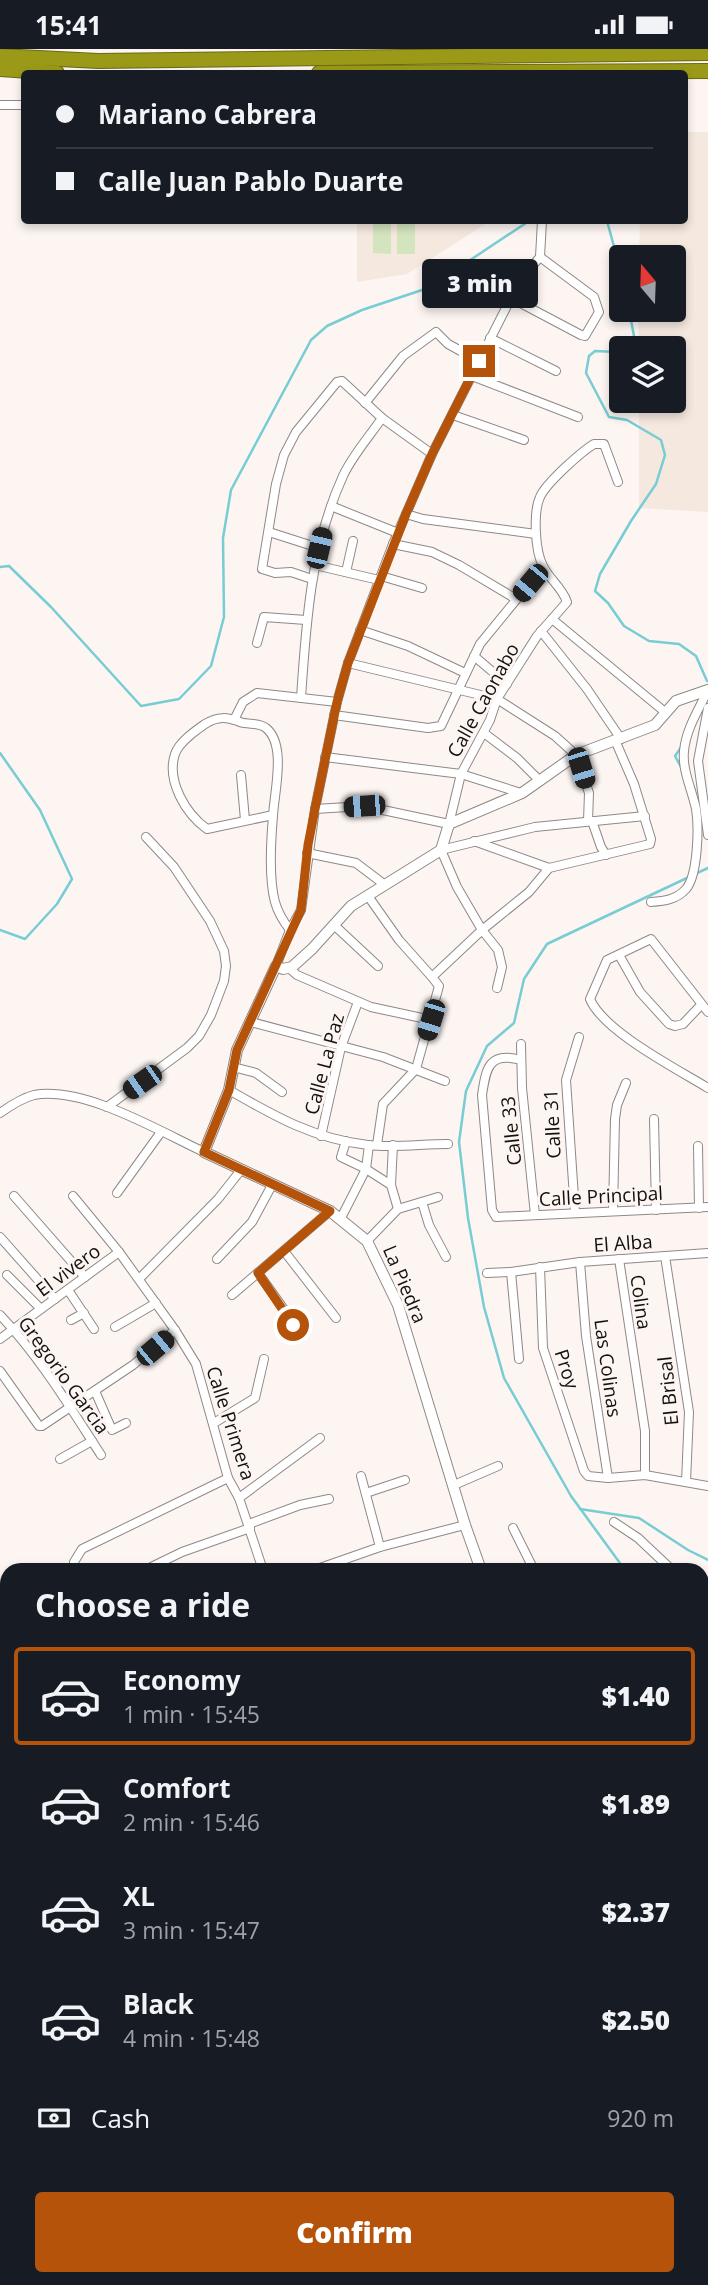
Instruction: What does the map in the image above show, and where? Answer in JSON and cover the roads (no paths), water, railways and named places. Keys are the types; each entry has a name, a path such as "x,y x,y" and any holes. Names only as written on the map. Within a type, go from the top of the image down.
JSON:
{"highway":[{"path":"0,55 98,61 358,54 708,53"},
{"path":"0,69 21,70"},
{"path":"688,71 708,71"}],"street":[{"path":"0,105 21,105"},
{"path":"204,1152 229,1090 237,1050 301,910 307,853 334,715 360,630 432,454 511,298 528,271 541,257 542,224"},
{"path":"511,298 585,336 599,312 594,297 541,257"},
{"path":"365,403 402,356 436,332 448,344 479,361"},
{"path":"491,338 556,371"},
{"path":"472,376 578,417"},
{"path":"312,579 291,572 275,573 262,569 265,543 284,454 296,432 340,380 382,418 432,454"},
{"path":"453,415 524,440"},
{"path":"301,698 306,620 312,579 331,506 344,474 382,418"},
{"path":"334,715 437,729 441,726 480,644 543,567 536,534 539,498 573,460 594,443 604,444 618,482"},
{"path":"331,506 398,533"},
{"path":"406,514 423,519 536,534"},
{"path":"269,532 319,548"},
{"path":"346,572 354,541"},
{"path":"393,544 432,552 516,599"},
{"path":"315,565 422,588"},
{"name":"Calle Caonabo","path":"449,824 461,774 484,733 497,699 541,631 567,602 565,594 543,567"},
{"path":"257,643 264,617 306,620"},
{"path":"552,619 665,712"},
{"path":"360,630 408,646 466,673"},
{"path":"472,841 549,868 650,844 645,815 618,739 587,689 541,631"},
{"path":"474,656 506,684"},
{"path":"348,663 497,699 555,736 576,754 589,793 590,821 606,855"},
{"path":"315,809 364,806 449,824 522,793 576,754 655,725 676,701 692,693 707,690"},
{"path":"651,902 676,897 691,881 698,836 696,810 684,751 688,730 707,690"},
{"path":"234,720 243,702 257,693 337,702"},
{"path":"708,708 698,761 708,835"},
{"path":"273,815 207,828 197,821 179,795 174,772 175,754 189,737 214,719 227,717 266,727 274,738 278,759 273,815 274,900 281,918 290,930"},
{"path":"484,733 517,758 539,780"},
{"path":"326,757 461,774 522,793"},
{"path":"240,775 245,820"},
{"path":"276,967 289,968 312,949 351,907 440,850 535,827 645,815"},
{"path":"449,824 440,850 457,887 482,930 498,950 502,967 498,988"},
{"path":"107,1107 199,1036 206,1026 224,981 224,951 210,921 174,867 146,837"},
{"path":"307,853 356,863 385,885"},
{"path":"432,977 482,930 529,892 549,868"},
{"path":"341,1218 366,1169 383,1104 416,1069 439,986 399,940 368,896"},
{"path":"334,925 378,967"},
{"path":"618,955 640,992 669,1024 683,1024 704,1009 651,939 607,960 590,999 594,1008 627,1037 708,1088"},
{"path":"289,968 297,975 371,1007 431,1020"},
{"name":"Calle La Paz","path":"321,1136 341,1047 358,1002"},
{"path":"251,1022 416,1069 445,1081"},
{"name":"Calle 31","path":"575,1212 565,1080 579,1037"},
{"name":"Calle 33","path":"521,1044 535,1215"},
{"name":"Calle Principal","path":"521,1060 510,1057 496,1059 487,1068 484,1079 482,1095 487,1159 492,1210 496,1217 703,1207"},
{"path":"233,1067 256,1073 282,1092"},
{"path":"613,1211 615,1119 617,1105 626,1083"},
{"path":"229,1090 283,1122 321,1136 373,1145 448,1144"},
{"name":"La Piedra","path":"0,1112 26,1098 41,1095 83,1100 107,1107 330,1211 367,1241 398,1305 479,1563"},
{"path":"654,1119 656,1210"},
{"path":"117,1193 160,1132"},
{"path":"346,1141 341,1157 391,1185"},
{"path":"393,1145 391,1185 398,1209"},
{"path":"698,1146 703,1207"},
{"path":"139,1279 218,1199 241,1170"},
{"path":"217,1259 252,1222 272,1185"},
{"path":"14,1196 85,1277"},
{"name":"Calle Primera","path":"73,1196 120,1252 175,1330 198,1370 228,1478 250,1526 261,1563"},
{"path":"367,1241 398,1209 438,1197"},
{"path":"422,1202 433,1233 446,1257"},
{"path":"232,1295 330,1211"},
{"path":"0,1237 55,1299"},
{"path":"284,1251 336,1318"},
{"name":"El vivero","path":"0,1339 120,1252"},
{"name":"El Alba","path":"487,1273 580,1262 708,1253"},
{"name":"El Brisal","path":"665,1256 689,1412 686,1482"},
{"name":"Colina","path":"619,1259 645,1431 645,1475"},
{"name":"Las Colinas","path":"580,1262 586,1336 608,1478"},
{"name":"Proy","path":"540,1267 543,1348 584,1471 588,1476 608,1478"},
{"path":"511,1272 519,1359"},
{"path":"258,1273 290,1318 296,1337"},
{"path":"7,1275 41,1310"},
{"path":"68,1290 94,1329"},
{"path":"115,1327 156,1303"},
{"path":"71,1320 84,1313"},
{"name":"Gregorio Garcia","path":"0,1315 13,1329 101,1455"},
{"path":"0,1371 39,1426 42,1426 133,1365 175,1330"},
{"path":"214,1423 254,1398 264,1359"},
{"path":"95,1391 112,1430 126,1423"},
{"path":"239,1498 320,1438"},
{"path":"60,1459 92,1441"},
{"path":"454,1485 498,1466"},
{"path":"608,1478 645,1475 708,1486"},
{"path":"361,1476 380,1547"},
{"path":"74,1563 82,1549 228,1478"},
{"path":"366,1493 405,1480"},
{"path":"159,1563 300,1505 329,1499"},
{"path":"614,1522 638,1538 665,1563"},
{"path":"334,1563 380,1547 465,1525"},
{"path":"513,1528 528,1563"}],"waterway":[{"path":"0,567 9,566 51,607 141,706 179,699 211,666 224,617 223,538 231,490 311,340 327,326 362,310 428,288 524,224"},
{"path":"608,224 614,245"},
{"path":"631,322 634,336"},
{"path":"609,352 595,351 589,356 586,373 609,417 627,420 661,440 665,455 656,484 600,574 595,591 608,603 624,626 649,641 679,644 696,656 707,681"},
{"path":"681,767 675,756 682,746"},
{"path":"0,753 40,810 72,879 57,904 25,939 0,930"},
{"path":"695,874 708,868"},
{"path":"620,1563 571,1496 504,1378 484,1307 468,1218 459,1142 466,1091 487,1046 514,1023 524,979 547,944 689,877"},
{"path":"580,1509 639,1518 708,1560"}]}
